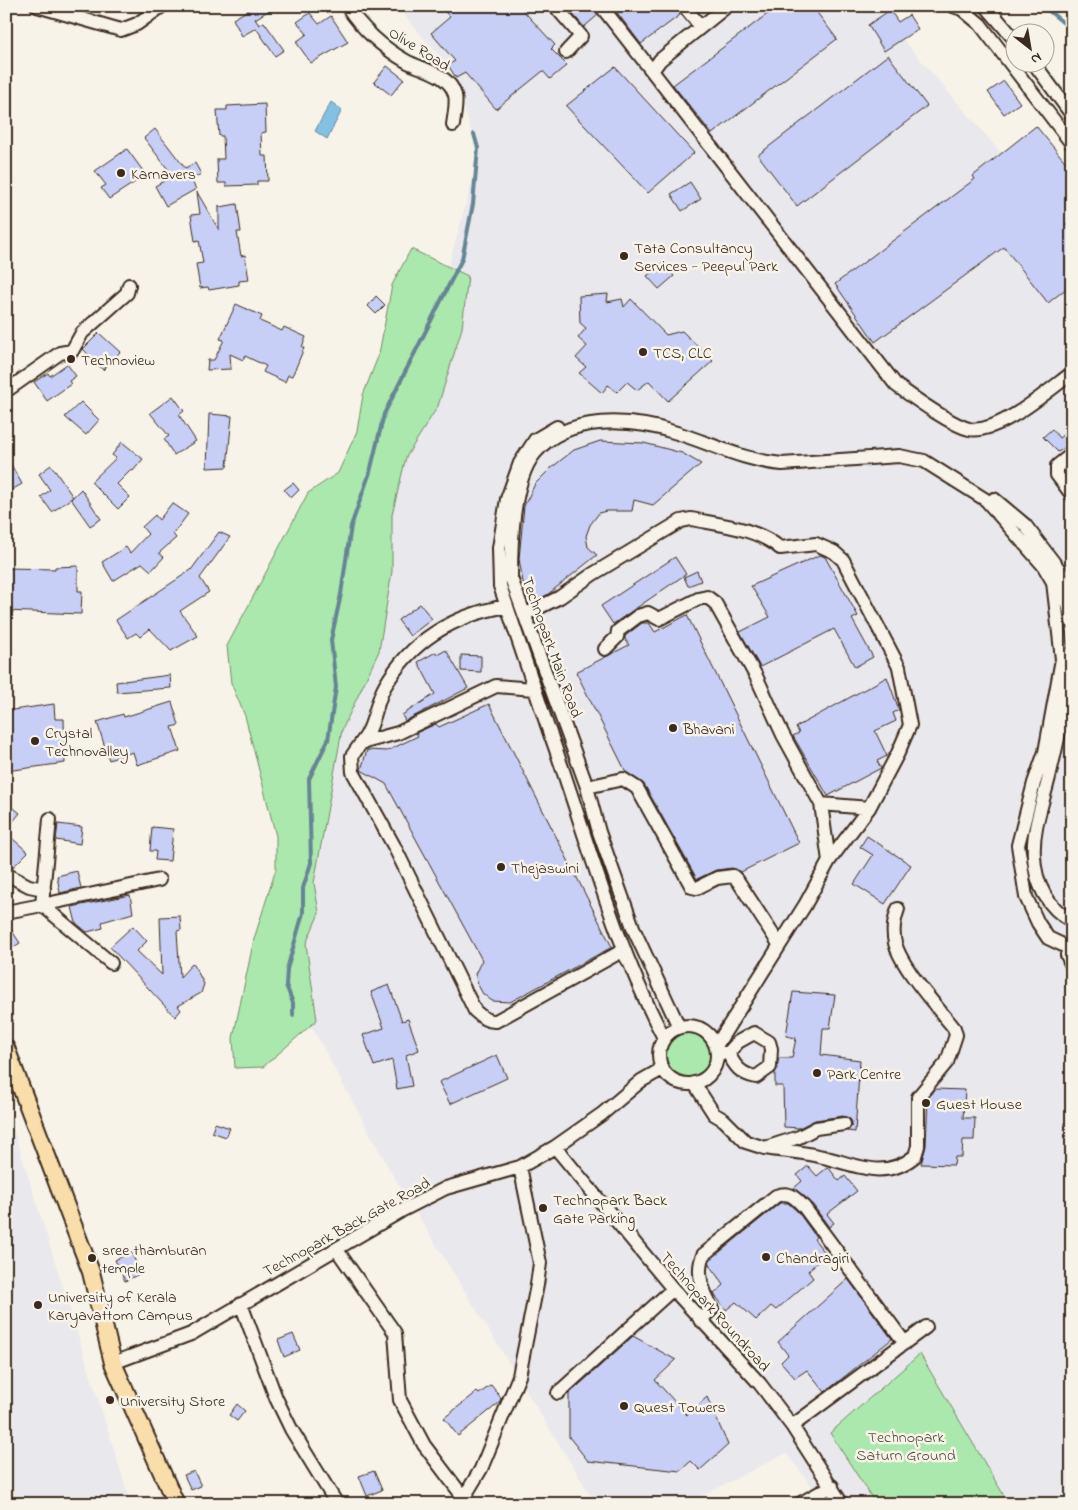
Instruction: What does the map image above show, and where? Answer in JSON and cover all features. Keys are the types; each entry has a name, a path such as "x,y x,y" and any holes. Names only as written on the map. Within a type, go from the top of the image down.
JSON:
{"main road":[{"path":"6,1048 91,1272 113,1363 176,1504"}],"street":[{"path":"37,6 122,30 137,24 162,6"},
{"name":"Olive Road","path":"346,6 376,39 406,61 440,75 454,93 453,125"},
{"path":"556,6 581,36 566,52"},
{"path":"601,6 896,385 917,401 963,427 977,429 1006,421 1072,373"},
{"path":"684,6 701,27"},
{"path":"652,71 660,60 727,6"},
{"path":"953,6 970,14 1006,53"},
{"path":"986,6 1006,29"},
{"path":"1021,72 1072,144"},
{"path":"1040,72 1072,115"},
{"path":"6,391 60,354 72,351 82,334 127,293 129,285"},
{"name":"Technopark Main Road","path":"551,737 500,586 499,548 507,499 520,463 535,440 573,420 631,415 661,420 765,456 808,457 901,448 947,464 976,484 1025,526 1061,572 1072,622"},
{"name":"Technopark Main Road","path":"679,1027 637,938 599,832 587,787 511,578 511,542 516,502 526,471 535,453 557,435 565,432 614,422 656,427 766,463 782,464 899,456 927,462 986,500 1023,540 1043,565 1052,582 1062,659 1045,752 1034,783 1018,845 1026,897 1038,923 1048,938 1070,943"},
{"path":"1072,454 1057,466 1056,473 1072,495"},
{"path":"524,615 560,597 593,574 681,521 691,519 754,532 780,548 816,544 834,552 843,560 899,667 910,725 898,753 870,808 829,861 805,905 779,944 720,1050 711,1072 704,1079 694,1083 680,1083 673,1080 662,1069 659,1055 664,1038 679,1027 697,1027 708,1033 720,1050"},
{"name":"Technopark Main Road","path":"500,586 600,886 629,962 664,1038"},
{"path":"605,648 617,637 618,632 638,616 648,613 659,619 698,599 707,597 715,602 756,676 820,804 829,861"},
{"path":"506,606 468,616 444,627 420,642 385,687 367,735 352,756 353,772 387,833 475,1011 482,1017 490,1022 496,1021 622,952 629,962"},
{"path":"1072,666 1066,706 1040,814 1034,854 1038,880 1050,906 1072,921"},
{"path":"361,743 398,734 496,686 534,689"},
{"path":"587,787 623,779 632,783 646,802 692,887 697,888 716,878 733,876 779,944"},
{"path":"820,804 870,808"},
{"path":"42,905 50,819"},
{"path":"6,874 29,886 44,889"},
{"path":"6,912 159,880"},
{"path":"42,905 111,963"},
{"path":"694,1083 714,1114 724,1120 746,1142 765,1148 822,1156 875,1171 897,1166 915,1156 918,1097 948,1062 956,1035 954,1028 902,960 895,943 893,926 898,909"},
{"path":"1070,943 1067,955 1072,966"},
{"name":"Technopark Back Gate Road","path":"113,1363 191,1334 401,1211 446,1188 520,1168 555,1147 602,1114 641,1081 662,1069"},
{"path":"765,1148 799,1137 816,1128 844,1124"},
{"name":"Technopark Roundroad","path":"555,1147 672,1289 740,1361 792,1426 842,1504"},
{"path":"336,1250 394,1333 397,1342 397,1380 403,1406 424,1445 462,1501 481,1469 519,1376 537,1285 540,1262 520,1168"},
{"path":"700,1320 712,1309 703,1292 700,1275 703,1255 776,1196 783,1193 792,1194 905,1343"},
{"path":"558,1394 672,1289"},
{"path":"241,1304 276,1398 291,1429 337,1504"},
{"path":"792,1426 926,1327"},
{"path":"799,1504 832,1486"}],"shaded area":[{"path":"396,6 874,6 1033,190 1072,245 1072,1504 826,1504 786,1453 686,1504 596,1504 390,1170 277,963 365,564 479,157 453,72"},
{"name":"University of Kerala Karyavattom Campus","path":"6,1106 131,1504 6,1504"}],"green space":[{"path":"411,249 468,276 462,328 438,406 406,457 392,515 392,571 379,651 342,730 314,883 319,913 306,944 317,1020 263,1067 235,1068 233,1038 254,939 276,869 276,836 245,716 231,683 227,646 308,493 338,473 357,431 363,395 379,354 392,285"},
{"path":"684,1031 692,1031 701,1035 707,1041 711,1054 707,1067 701,1073 692,1077 684,1077 675,1073 669,1067 665,1058 665,1050 669,1041 675,1035"},
{"name":"Technopark Saturn Ground","path":"920,1354 1009,1504 876,1504 830,1433"}],"water":[{"path":"331,102 342,110 327,139 315,131"}],"building":[{"path":"255,6 276,6 255,19 259,25 264,22 284,50 275,56 256,28 242,36 233,19"},
{"path":"439,6 519,6 555,45 551,49 567,65 550,79 543,71 496,109 465,73 456,78 448,65 455,61 431,33 450,17"},
{"path":"574,6 593,6 598,15 584,27 571,12"},
{"path":"612,6 675,6 680,15 641,44"},
{"path":"778,6 812,6 837,39 712,134 673,85"},
{"path":"890,10 898,22 909,15 918,29 884,51 868,25"},
{"path":"310,13 319,24 331,16 348,42 311,63 296,42 307,34 297,22"},
{"path":"888,55 927,106 797,206 758,155"},
{"path":"387,66 404,79 391,95 374,82"},
{"path":"615,67 694,153 648,193 566,106"},
{"path":"1004,81 1020,103 1004,114 988,92"},
{"path":"265,104 266,132 261,133 262,156 267,156 268,181 257,181 257,185 226,186 226,183 218,183 217,159 224,159 223,136 219,136 217,110 227,110 227,106"},
{"path":"1036,126 1072,170 1072,220 1066,224 1072,231 1072,284 1048,303 1004,247 875,342 835,284 975,179 973,176"},
{"path":"155,129 185,168 195,163 201,174 191,180 196,189 166,206 155,186 173,176 144,138"},
{"name":"Karnavers","path":"127,149 146,175 109,199 101,188 106,185 95,171"},
{"path":"690,182 701,199 682,211 671,194"},
{"path":"197,192 219,230 219,205 220,207 237,204 241,232 237,232 241,256 245,255 249,280 239,281 239,285 209,290 208,287 200,288 196,264 203,263 199,240 195,241 191,215 200,214"},
{"path":"662,263 674,276 659,289 647,276"},
{"name":"TCS, CLC","path":"608,294 607,302 622,299 624,307 631,299 666,335 682,331 713,361 668,401 649,381 637,390 627,382 617,392 608,385 602,393 579,373 586,367 576,358 587,346 578,338 586,328 580,323 579,296"},
{"path":"376,296 385,305 376,314 368,306"},
{"path":"236,304 262,316 260,321 282,331 284,327 306,337 302,347 304,348 292,376 288,375 285,382 263,372 266,366 245,356 243,360 230,354 231,369 207,370 208,360 214,360 224,340 220,339"},
{"path":"99,333 120,352 103,370 83,349"},
{"path":"67,364 76,376 69,381 71,384 47,401 34,382 48,373 50,376"},
{"path":"173,396 184,411 179,415 196,441 174,455 164,439 169,436 150,413"},
{"path":"81,402 99,420 86,435 65,417"},
{"path":"209,414 232,416 227,467 207,468"},
{"path":"1072,428 1072,443 1058,452 1043,437 1052,429 1059,438"},
{"path":"600,441 644,443 682,453 701,464 653,505 634,500 632,511 606,511 599,513 590,525 586,536 588,547 597,555 547,595 533,602 523,582 519,559 524,506 535,484 551,468 574,450"},
{"path":"122,442 143,459 133,471 131,470 117,484 130,497 118,509 91,482 116,458 112,455"},
{"path":"6,456 22,484 6,493"},
{"path":"51,465 73,497 52,512 41,497 50,490 39,474"},
{"path":"293,483 299,490 291,498 284,490"},
{"path":"81,489 101,519 90,526 71,499"},
{"path":"172,503 188,514 173,534 176,538 159,553 164,557 151,571 142,563 113,581 102,562 126,547 130,553 148,534 142,527 155,515 159,520"},
{"path":"219,532 230,537 200,578 209,592 180,611 198,636 171,651 150,629 140,637 136,633 128,638 116,620 191,570"},
{"path":"820,555 825,557 858,616 852,619 873,657 855,667 834,629 760,667 740,632 770,617 751,586"},
{"path":"675,557 686,574 613,624 601,606"},
{"path":"78,566 78,591 82,591 81,614 6,611 6,568 55,569 55,567"},
{"path":"697,571 701,581 688,586 684,577"},
{"path":"420,604 432,619 410,636 398,620"},
{"name":"Bhavani","path":"687,615 799,843 741,872 732,868 716,870 697,879 644,784 626,772 576,672 629,645 625,636 642,623 649,623 655,632"},
{"path":"446,650 468,688 405,721 402,715 435,694 418,662 436,652 437,655"},
{"path":"461,655 481,656 481,672 461,671"},
{"path":"170,675 171,688 117,692 116,682"},
{"path":"887,677 899,710 893,713 896,721 875,731 887,756 877,761 881,768 828,796 793,736 799,733 796,727"},
{"path":"172,702 179,725 172,727 180,751 137,765 133,752 109,760 97,722 123,714 124,717"},
{"name":"Crystal Technovalley","path":"54,704 55,719 64,719 65,763 6,771 6,711"},
{"name":"Thejaswini","path":"489,704 612,947 510,1002 492,1001 483,994 475,974 482,960 386,784 361,770 367,750 387,751 418,736 416,733 436,724 439,727"},
{"path":"11,806 20,813 6,830 6,812"},
{"path":"58,824 82,827 80,844 56,840"},
{"path":"152,827 173,829 170,861 155,860 156,851 150,851"},
{"path":"6,833 28,852 12,868 6,866"},
{"path":"867,836 911,865 885,904 854,884 873,855 860,847"},
{"path":"77,871 81,888 60,893 57,876"},
{"path":"130,895 133,913 102,922 103,928 87,932 76,923 72,907"},
{"path":"180,916 181,930 177,931 180,977 193,963 204,984 201,993 178,1006 181,1010 175,1017 110,947 133,926 147,941 137,951 162,975 160,917"},
{"path":"6,922 20,943 6,952"},
{"path":"389,985 402,1021 408,1019 419,1050 406,1055 412,1086 397,1089 392,1060 374,1066 363,1035 384,1028 371,992"},
{"name":"Park Centre","path":"793,992 835,995 830,1028 823,1028 821,1055 860,1060 855,1132 847,1131 851,1127 852,1122 843,1116 815,1120 799,1128 784,1127 783,1086 775,1086 775,1073 779,1058 792,1058 796,1038 786,1036"},
{"path":"497,1055 507,1078 450,1104 439,1082"},
{"path":"935,1089 965,1090 963,1118 975,1118 974,1140 963,1140 962,1157 955,1157 954,1165 921,1164 926,1146 928,1097"},
{"path":"215,1123 230,1128 226,1137 212,1132"},
{"path":"808,1166 817,1176 828,1167 839,1181 845,1176 857,1191 827,1214 834,1223 829,1227 810,1201 794,1188 802,1181 797,1175"},
{"name":"Chandragiri","path":"780,1203 788,1203 798,1212 816,1237 814,1239 826,1254 808,1271 813,1278 776,1310 771,1306 756,1320 736,1302 726,1310 714,1294 724,1285 709,1265 710,1260"},
{"path":"131,1252 141,1273 125,1281 115,1260"},
{"path":"848,1279 892,1339 825,1392 807,1370 795,1378 781,1362 788,1355 778,1342"},
{"path":"293,1334 300,1350 284,1357 278,1340"},
{"name":"Quest Towers","path":"633,1336 676,1360 655,1380 687,1415 707,1397 728,1445 700,1470 691,1461 680,1471 588,1461 569,1437 569,1394"},
{"path":"491,1385 501,1398 499,1403 458,1436 444,1418 477,1392 479,1394"},
{"path":"237,1404 245,1411 237,1421 229,1415"},
{"path":"194,1471 201,1486 191,1490 184,1475"},
{"path":"374,1471 382,1490 367,1496 359,1476"}],"waterway":[{"path":"1043,6 1072,30"},
{"path":"293,1015 293,1003 286,985 287,969 303,913 303,888 311,863 309,779 328,740 336,687 331,640 341,594 351,526 370,472 384,414 462,259 473,204 478,148 474,134"}],"place":[{"name":"Karnavers","path":"121,173"},
{"name":"Tata Consultancy Services - Peepul Park","path":"624,256"},
{"name":"TCS, CLC","path":"643,352"},
{"name":"Technoview","path":"71,359"},
{"name":"Bhavani","path":"673,728"},
{"name":"Crystal Technovalley","path":"35,741"},
{"name":"Thejaswini","path":"501,867"},
{"name":"Park Centre","path":"817,1073"},
{"name":"Guest House","path":"926,1103"},
{"name":"Technopark Back Gate Parking","path":"543,1208"},
{"name":"Chandragiri","path":"766,1257"},
{"name":"sree thamburan temple","path":"92,1258"},
{"name":"University of Kerala Karyavattom Campus","path":"38,1305"},
{"name":"University Store","path":"110,1400"},
{"name":"Quest Towers","path":"624,1406"}]}
